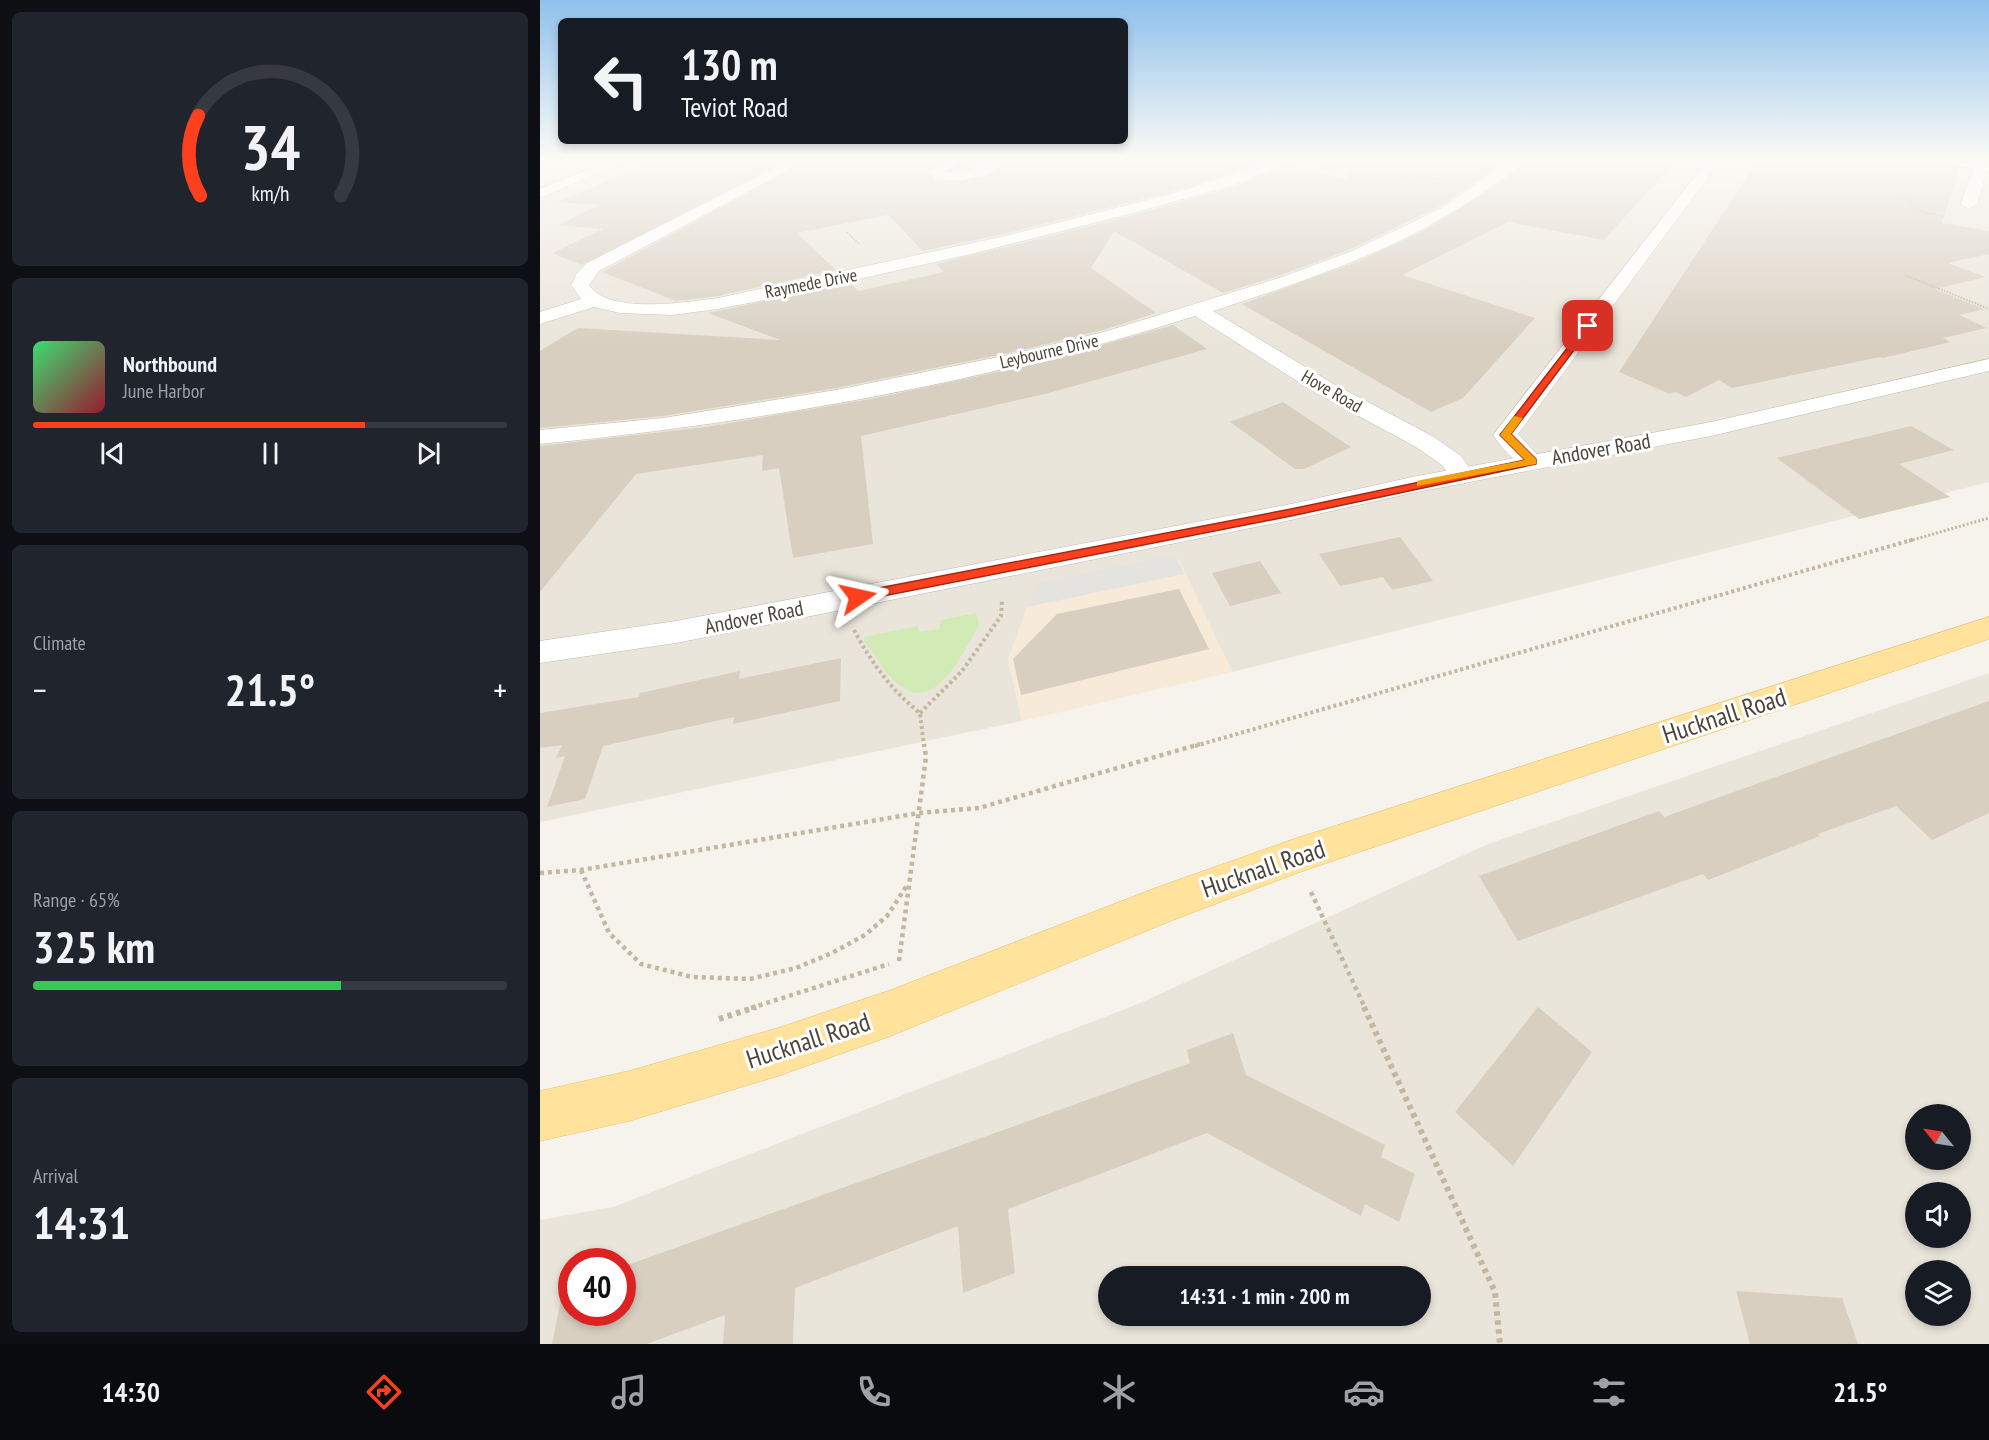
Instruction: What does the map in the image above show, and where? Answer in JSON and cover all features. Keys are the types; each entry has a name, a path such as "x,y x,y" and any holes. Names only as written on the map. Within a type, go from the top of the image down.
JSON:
{"main road":[{"name":"Hucknall Road","path":"540,1116 629,1096 778,1052 888,1014 1158,906 1294,856 1989,628"}],"street":[{"path":"594,301 584,294 580,285 583,277 593,267 685,220"},
{"name":"Raymede Drive","path":"594,301 627,308 688,307 885,268 1092,220"},
{"name":"Leybourne Drive","path":"540,437 663,425 836,397 1018,359 1113,336 1288,281 1348,259 1431,220"},
{"path":"1532,462 1505,435 1669,220"},
{"path":"540,318 594,301"},
{"name":"Hove Road","path":"1198,310 1324,388 1425,442 1452,461 1462,476"},
{"name":"Andover Road","path":"540,652 676,632 1291,512 1532,462 1711,429 1989,365"}],"path":[{"path":"1905,275 1989,309"},
{"path":"540,873 580,870 919,813 979,808 1989,518"},
{"path":"920,713 962,671 1001,616 1002,596"},
{"path":"837,601 873,666 903,700 920,713 926,757 900,960 888,1014"},
{"path":"1294,856 1495,1292 1500,1344"},
{"path":"580,870 609,933 641,964 692,976 750,979 796,968 832,953 865,935 887,916 911,879"},
{"path":"712,1021 900,960"}],"shaded area":[{"path":"540,220 1989,220 1989,482 1232,672 1175,555 1008,659 1022,721 540,822"},
{"path":"1175,555 1184,574 1027,607 1038,583"},
{"path":"1179,559 1232,672 1022,721 1008,659 1027,607 1040,588"},
{"path":"1989,673 1989,1344 540,1344 540,1220 613,1207 1138,1004 1488,844"}],"green space":[{"path":"976,613 979,625 957,663 937,686 925,692 913,692 894,681 864,641 864,637 918,626 919,632 939,629 941,620"}],"building":[{"path":"569,220 670,220 582,265 552,253 603,229 559,225"},
{"path":"699,220 864,220 797,233 836,270 718,296 676,301 602,272"},
{"path":"893,220 1060,220 1004,234 923,251"},
{"path":"1115,220 1412,220 1351,249 1281,275 1223,293 1114,231 1091,268 1156,313 1106,329 1018,351 836,388 663,416 540,428 540,351 578,328 780,340 708,313 850,283 858,291 944,272 936,264"},
{"path":"1442,220 1622,220 1604,240 1508,222 1402,275 1535,318 1463,398 1431,412 1242,304 1357,262"},
{"path":"1719,220 1943,220 1942,223 1989,231 1989,254 1948,263 1985,277 1934,289 1984,309 1959,315 1987,328 1943,338 1950,342 1883,358 1732,388 1719,380 1686,397 1675,392 1670,394 1619,372"},
{"path":"1173,325 1207,349 1049,393 861,436 873,544 793,558 779,468 762,471 763,455 636,474 540,592 540,446 706,427 871,399 1035,364"},
{"path":"1283,402 1351,447 1304,469 1295,469 1230,422"},
{"path":"1911,426 1954,450 1899,464 1950,497 1859,519 1777,458"},
{"path":"1400,537 1433,581 1392,590 1383,577 1340,586 1319,554"},
{"path":"1260,561 1281,593 1230,606 1212,573"},
{"path":"1179,589 1209,649 1021,695 1013,659 1057,614"},
{"path":"841,658 840,701 733,724 734,717 603,746 585,799 547,807 565,756 556,758 562,745 540,748 540,713 639,697 640,693 740,671 739,679"},
{"path":"1989,701 1989,813 1932,840 1896,806 1818,834 1820,836 1708,880 1703,874 1518,941 1479,876 1659,811 1664,817"},
{"path":"1538,1007 1592,1052 1513,1166 1455,1112"},
{"path":"1233,1033 1246,1075 1385,1145 1381,1157 1415,1174 1399,1222 1365,1204 1361,1216 1207,1133 1008,1209 1015,1273 963,1293 958,1226 795,1288 793,1344 723,1344 725,1315 647,1344 552,1344 558,1314 558,1326 636,1326 636,1262 1190,1063 1187,1050"},
{"path":"1736,1291 1842,1298 1858,1344 1750,1344"}],"slow traffic":[{"path":"1421,483 1532,462 1505,435 1518,418"}],"route":[{"path":"858,597 1532,462 1505,435 1588,326"}]}
